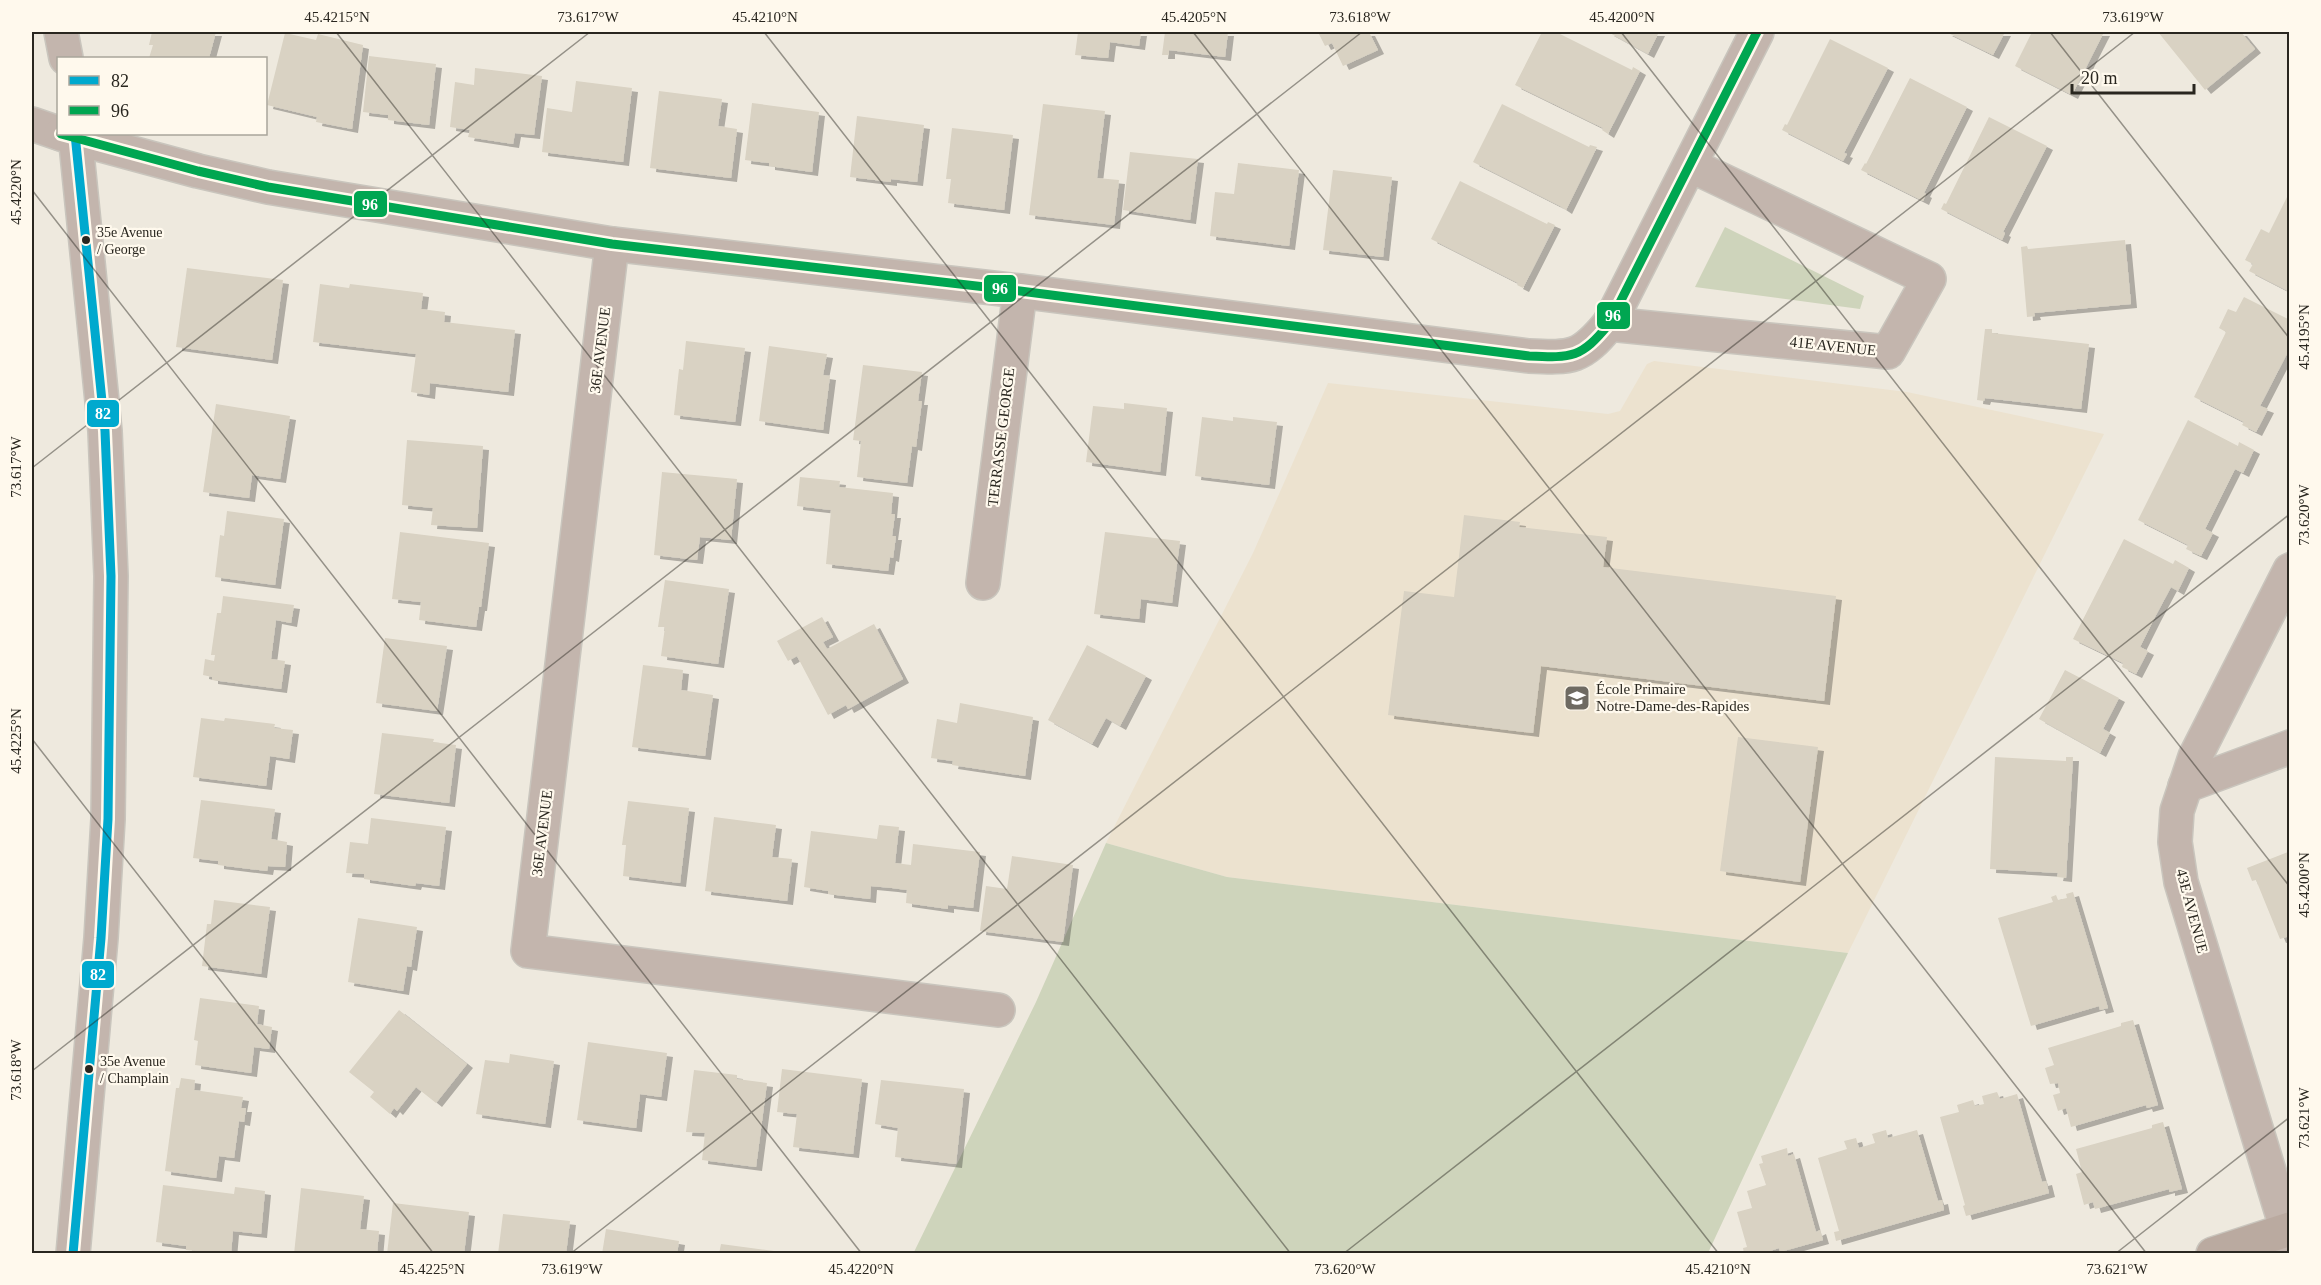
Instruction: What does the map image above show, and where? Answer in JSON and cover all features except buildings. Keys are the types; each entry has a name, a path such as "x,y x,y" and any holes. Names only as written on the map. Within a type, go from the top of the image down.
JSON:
{"main road":[{"path":"2213,1254 2288,1236"}],"street":[{"path":"61,32 66,57"},
{"path":"72,135 198,171 268,187 612,244 1020,291 1561,358 1577,354 1592,345 1609,324 1757,32"},
{"path":"32,124 57,131"},
{"path":"68,135 105,431 111,576 108,819 102,938 73,1254"},
{"name":"41E AVENUE","path":"1609,324 1888,352 1929,279 1690,165"},
{"name":"36E AVENUE","path":"612,244 528,951 999,1010"},
{"name":"TERRASSE GEORGE","path":"983,583 1020,291"},
{"name":"43E AVENUE","path":"2288,1236 2181,882 2175,842 2177,812 2195,757 2289,570"},
{"path":"2185,786 2289,747"}],"shaded area":[{"name":"École Primaire Notre-Dame-des-Rapides","path":"1654,361 1907,392 2104,434 1848,953 1227,877 1106,843 1253,553 1328,383 1608,414 1620,411 1647,364"}],"green space":[{"path":"1725,227 1864,296 1860,309 1695,287"},
{"path":"1106,843 1227,877 1848,953 1708,1253 913,1254 1036,1002"}],"transit line":[{"name":"96","path":"65,135 198,171 268,187 612,244 1020,291 1529,356 1556,357 1575,354 1583,350 1609,324 1757,32"},
{"name":"82","path":"73,1254 101,938 108,819 111,576 105,431 75,135"}],"place":[{"name":"35e Avenue / George","path":"86,240"},
{"name":"École Primaire Notre-Dame-des-Rapides","path":"1577,698"},
{"name":"35e Avenue / Champlain","path":"89,1069"}]}
